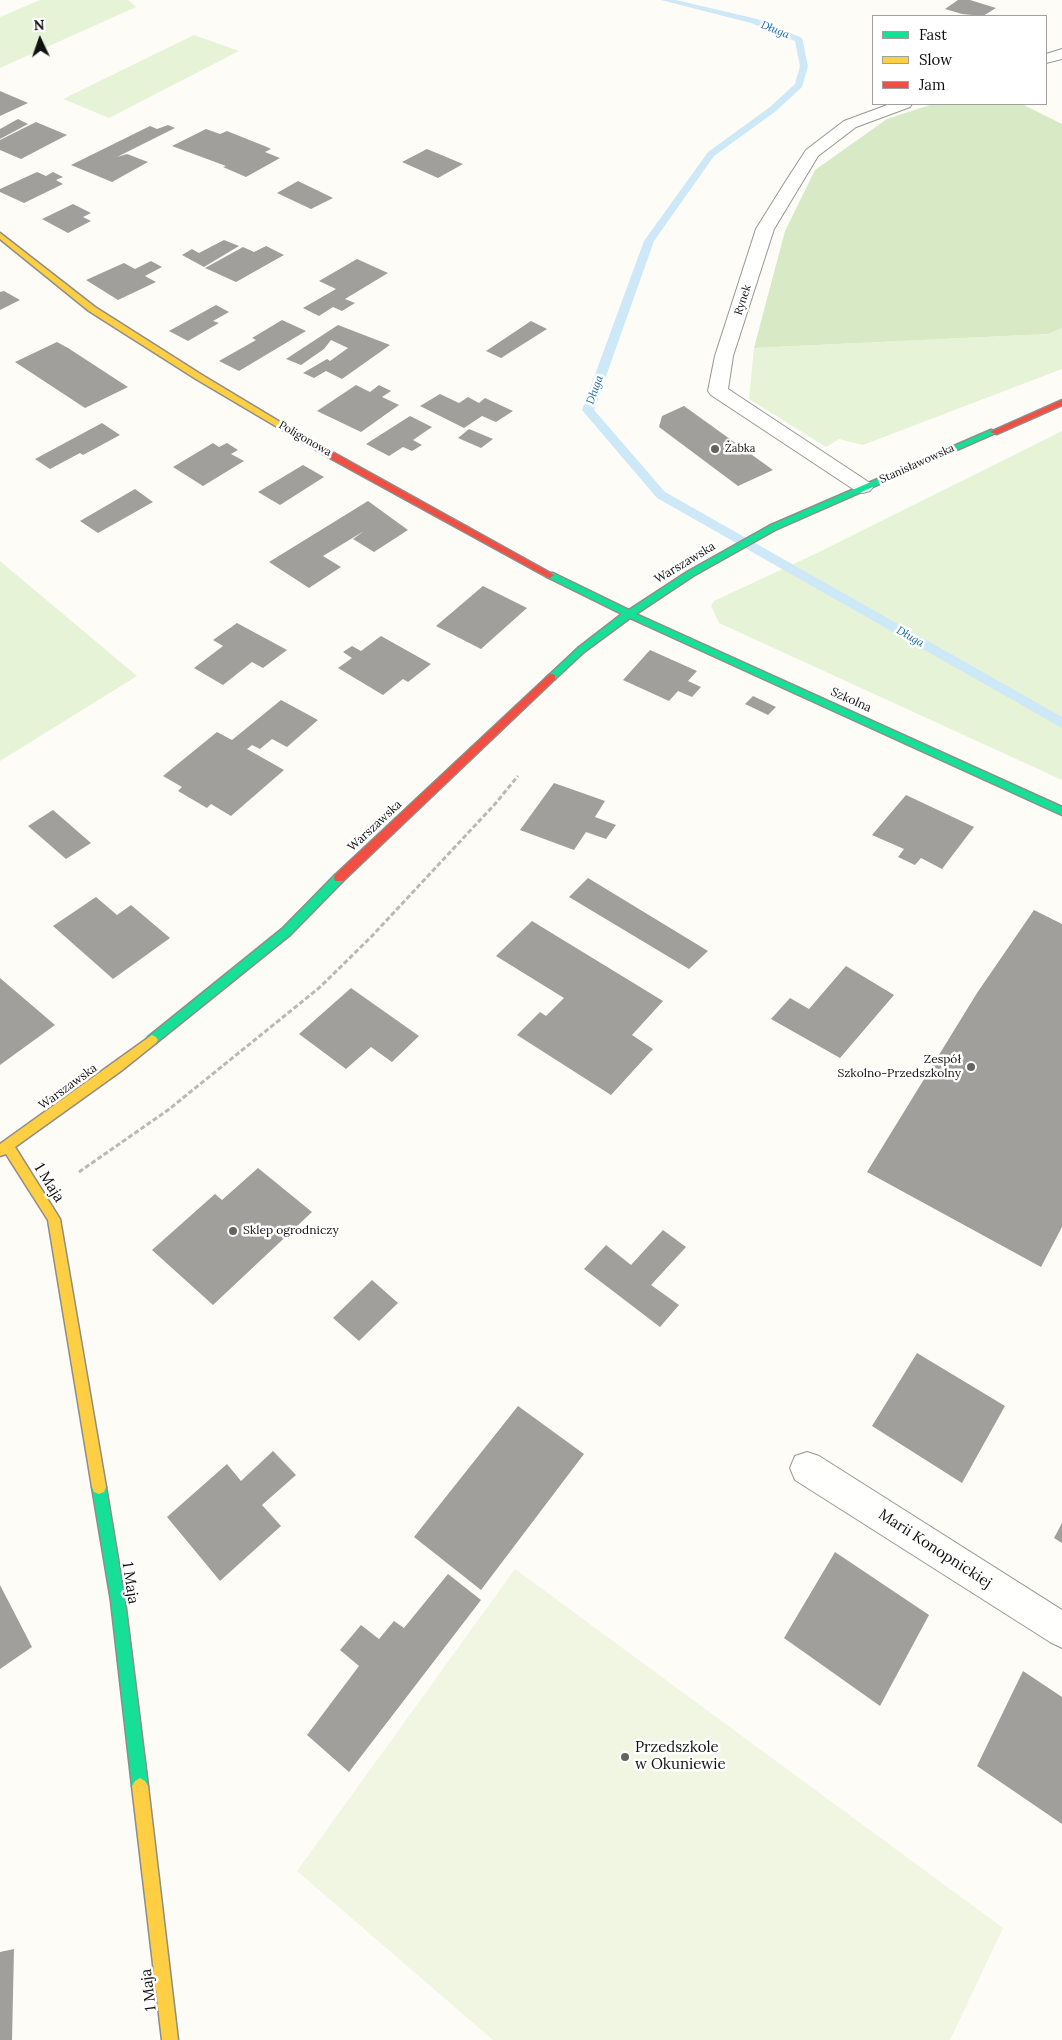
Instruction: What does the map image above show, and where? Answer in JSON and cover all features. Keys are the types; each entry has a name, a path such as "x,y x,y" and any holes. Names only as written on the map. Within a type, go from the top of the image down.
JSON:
{"street":[{"path":"1047,59 1062,54"},
{"name":"Rynek","path":"863,487 718,391 724,356 765,229 792,184 812,153 850,124 901,105"},
{"name":"Poligonowa","path":"0,235 92,309 199,377 360,472 573,587 629,614"},
{"name":"Stanisławowska","path":"772,528 1062,402"},
{"name":"Warszawska","path":"4,1149 118,1068 286,932 350,867 581,650 629,614 690,574 772,528"},
{"name":"Szkolna","path":"629,614 1062,811"},
{"name":"1 Maja","path":"4,1149 42,1197 54,1219 118,1601 170,2040"},
{"name":"Marii Konopnickiej","path":"807,1468 1062,1630"}],"path":[{"path":"74,1175 168,1110 319,988 371,937 495,804 518,776"}],"green space":[{"path":"40,0 128,0 136,7 0,68 0,17"},
{"path":"194,35 239,51 109,118 63,99"},
{"path":"930,105 1024,105 1062,124 1062,328 1048,334 754,348 785,231 815,170 887,119"},
{"path":"1062,328 1062,369 863,445 839,439 826,447 749,399 754,348 1048,334"},
{"path":"1062,431 1062,780 719,623 711,606 714,601 815,554"},
{"path":"0,561 137,676 0,761"},
{"name":"Przedszkole w Okuniewie","path":"515,1569 1003,1928 950,2040 493,2040 297,1871"}],"building":[{"path":"958,0 970,0 996,8 985,15 962,14 945,9"},
{"path":"0,91 28,103 0,116"},
{"path":"18,119 28,124 0,139 0,129"},
{"path":"36,122 67,135 21,159 0,150 0,140"},
{"path":"168,125 175,128 117,157 127,154 148,162 112,182 71,165 150,126 157,129"},
{"path":"206,129 220,134 227,131 271,149 265,152 280,158 246,177 223,167 226,166 172,146"},
{"path":"427,149 463,164 438,178 402,162"},
{"path":"37,172 46,176 53,172 63,177 56,180 63,184 24,203 0,192 0,189"},
{"path":"298,181 333,198 311,209 277,193"},
{"path":"73,204 91,213 83,217 91,221 68,233 42,219"},
{"path":"224,240 239,246 204,267 182,255 192,249 199,253"},
{"path":"266,246 284,255 236,282 205,268 243,247 254,252"},
{"path":"357,259 388,273 345,299 355,303 342,311 333,307 319,316 303,308 336,289 319,281"},
{"path":"151,261 162,267 145,276 156,282 118,300 86,280 124,263 135,269"},
{"path":"4,291 20,300 0,310 0,292"},
{"path":"216,305 229,312 213,321 219,323 188,341 169,331"},
{"path":"282,320 306,331 239,371 219,361 256,340 252,338"},
{"path":"531,321 547,329 501,358 486,351"},
{"path":"338,325 390,345 342,379 326,371 314,378 303,373 327,359 330,361 348,348 331,340 324,349 301,365 286,359"},
{"path":"57,342 128,387 85,408 15,362"},
{"path":"356,385 370,392 379,385 391,391 382,397 399,405 361,432 317,411"},
{"path":"440,394 459,403 468,397 479,403 485,398 513,411 496,422 482,416 464,428 420,406"},
{"name":"Żabka","path":"684,406 773,470 738,486 659,427 662,416"},
{"path":"410,416 432,427 413,440 422,445 412,451 403,447 389,456 366,444"},
{"path":"102,423 120,435 83,455 80,453 50,469 35,459"},
{"path":"469,429 493,439 481,448 458,438"},
{"path":"213,443 219,447 227,443 238,450 231,454 244,461 203,486 173,467"},
{"path":"303,465 324,477 280,505 258,492"},
{"path":"135,489 153,502 98,533 80,521"},
{"path":"368,501 408,530 374,552 353,539 364,531 323,556 341,567 309,588 269,562"},
{"path":"483,586 527,608 481,649 436,626"},
{"path":"237,623 287,650 263,668 252,662 223,685 194,668 223,646 213,640"},
{"path":"381,636 431,664 408,682 403,679 383,695 338,668 352,658 343,652 352,646 361,651"},
{"path":"650,650 697,671 688,681 701,687 692,697 678,691 669,701 623,680"},
{"path":"753,696 776,707 768,715 745,704"},
{"path":"281,700 318,720 287,747 272,739 260,749 252,745 247,749 284,770 231,816 211,804 207,808 178,791 182,787 163,776 217,732 232,740"},
{"path":"554,783 605,801 595,817 616,825 606,839 586,832 574,850 520,830"},
{"path":"906,795 974,827 942,869 921,858 915,865 898,857 904,849 872,835"},
{"path":"53,810 91,843 66,859 28,826"},
{"path":"588,878 708,951 689,969 569,897"},
{"path":"96,897 117,915 131,905 170,938 113,979 53,926"},
{"path":"1034,910 1062,924 1062,1227 1041,1267 867,1172 977,993"},
{"path":"532,921 663,1001 632,1035 653,1049 611,1095 517,1035 540,1012 546,1016 564,998 496,956"},
{"path":"846,966 894,995 840,1058 771,1019 790,998 809,1009"},
{"path":"0,978 55,1025 0,1065"},
{"path":"351,988 419,1036 392,1062 371,1047 346,1069 299,1034"},
{"name":"Sklep ogrodniczy","path":"258,1168 312,1212 213,1305 152,1250 215,1194 222,1200"},
{"path":"663,1230 686,1247 651,1285 679,1305 660,1327 584,1269 606,1245 631,1265"},
{"path":"372,1280 398,1303 359,1341 333,1318"},
{"path":"917,1353 1005,1406 962,1483 872,1426"},
{"path":"518,1406 584,1454 481,1590 414,1537"},
{"path":"273,1451 296,1475 262,1505 281,1526 220,1581 167,1517 227,1464 241,1481"},
{"path":"1062,1523 1062,1543 1054,1538"},
{"path":"835,1552 929,1615 880,1706 784,1638"},
{"path":"448,1574 481,1600 349,1772 307,1735 359,1666 340,1650 361,1625 379,1639 394,1621 404,1628"},
{"path":"0,1585 32,1647 0,1669"},
{"path":"1023,1671 1062,1697 1062,1824 977,1766"},
{"path":"14,1949 12,2040 0,2040 0,1952"}],"waterway":[{"name":"Długa","path":"665,0 754,21 799,40 804,66 799,85 773,109 711,154 649,241 588,410 661,495 1062,723"}],"traffic: fast":[{"path":"552,677 581,650 629,614 690,574 772,528 994,432"},
{"path":"550,575 629,614 1062,811"},
{"path":"152,1040 286,932 339,878"},
{"path":"99,1487 118,1601 140,1786"}],"traffic: slow":[{"path":"0,235 92,309 199,377 331,455"},
{"path":"0,1151 117,1068 152,1040"},
{"path":"8,1147 54,1219 99,1487"},
{"path":"140,1786 170,2040"}],"traffic: jam":[{"path":"994,432 1062,402"},
{"path":"331,455 550,575"},
{"path":"339,878 552,677"}],"place":[{"name":"Żabka","path":"715,449"},
{"name":"Zespół Szkolno-Przedszkolny","path":"971,1067"},
{"name":"Sklep ogrodniczy","path":"233,1231"},
{"name":"Przedszkole w Okuniewie","path":"625,1757"}]}
